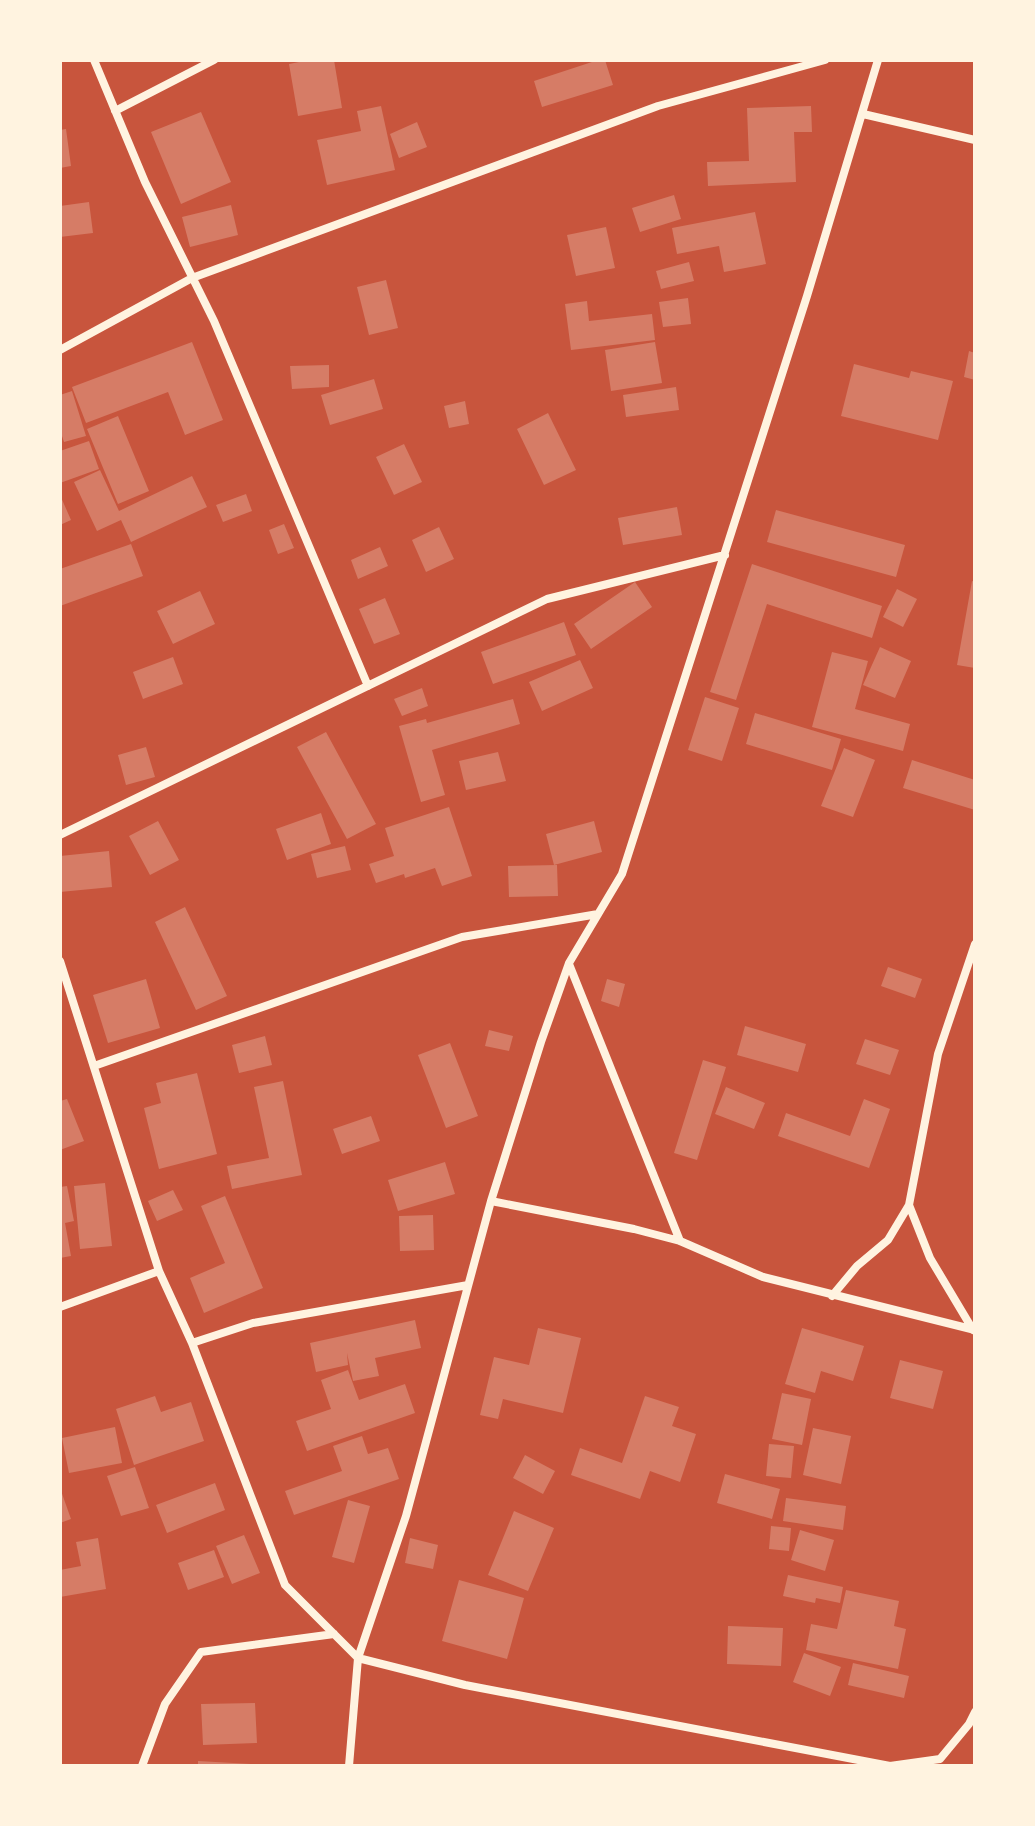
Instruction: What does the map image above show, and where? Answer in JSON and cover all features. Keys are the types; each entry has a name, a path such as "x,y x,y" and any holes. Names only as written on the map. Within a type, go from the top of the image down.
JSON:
{"street":[{"path":"94,60 145,182 214,321 368,686"},
{"path":"115,111 214,60"},
{"path":"60,350 192,278 658,106 825,60"},
{"path":"349,1766 358,1658 406,1516 491,1201 569,963 622,874 725,555 878,60"},
{"path":"863,114 975,140"},
{"path":"60,835 547,599 725,555"},
{"path":"94,1066 462,937 598,914"},
{"path":"832,1296 857,1266 888,1240 909,1205 938,1054 975,944"},
{"path":"60,961 159,1271 192,1343 285,1585 358,1658 465,1685 890,1766 940,1759 975,1712"},
{"path":"569,963 680,1241"},
{"path":"491,1201 680,1241 763,1277 974,1330"},
{"path":"909,1205 930,1258 974,1330"},
{"path":"60,1307 159,1271"},
{"path":"192,1343 253,1323 468,1285"},
{"path":"142,1766 165,1704 201,1652 334,1634"},
{"path":"940,1759 950,1766"}],"building":[{"path":"334,60 342,108 298,116 289,64"},
{"path":"605,60 613,85 542,107 534,81"},
{"path":"381,106 395,170 327,185 317,140 361,131 357,111"},
{"path":"811,106 812,132 794,132 796,182 708,186 707,162 749,161 747,108"},
{"path":"201,112 231,182 181,204 151,132"},
{"path":"417,122 427,147 399,158 390,134"},
{"path":"66,129 71,166 60,168 60,130"},
{"path":"674,195 681,219 640,232 632,208"},
{"path":"89,202 93,233 60,237 60,206"},
{"path":"231,205 238,235 190,247 182,217"},
{"path":"755,212 766,264 724,272 719,246 677,254 672,228"},
{"path":"606,227 615,268 576,276 567,235"},
{"path":"689,262 694,281 661,289 656,271"},
{"path":"386,280 398,328 369,335 357,287"},
{"path":"688,298 691,324 663,327 659,302"},
{"path":"587,301 589,321 652,314 655,340 571,350 565,304"},
{"path":"192,342 223,420 185,435 168,392 86,423 72,387"},
{"path":"655,342 662,383 611,391 605,350"},
{"path":"969,351 975,353 975,380 964,377"},
{"path":"854,364 909,378 911,371 953,381 938,440 841,416"},
{"path":"329,365 329,387 292,389 290,366"},
{"path":"374,379 383,409 330,425 321,395"},
{"path":"676,387 679,410 626,417 623,395"},
{"path":"72,391 86,436 64,442 60,430 60,395"},
{"path":"465,401 469,424 449,428 444,406"},
{"path":"548,413 576,470 544,485 517,429"},
{"path":"118,416 149,491 118,504 87,429"},
{"path":"89,441 99,469 60,483 60,451"},
{"path":"404,444 422,482 394,495 376,457"},
{"path":"100,470 119,511 192,476 207,507 131,542 121,520 97,531 74,482"},
{"path":"246,494 252,511 223,522 216,505"},
{"path":"60,495 71,520 60,525"},
{"path":"677,507 682,535 623,545 618,518"},
{"path":"776,510 905,545 896,577 767,542"},
{"path":"284,524 294,548 278,554 269,530"},
{"path":"439,527 454,559 426,572 412,540"},
{"path":"131,544 143,576 60,606 60,569"},
{"path":"380,547 388,566 358,579 351,560"},
{"path":"752,564 882,606 872,638 767,604 736,700 710,692"},
{"path":"972,581 975,582 975,668 957,665"},
{"path":"635,582 652,607 591,649 574,624"},
{"path":"897,589 917,599 903,627 883,617"},
{"path":"200,591 215,624 173,644 157,611"},
{"path":"385,598 400,634 374,644 359,609"},
{"path":"564,622 576,655 493,684 481,652"},
{"path":"880,647 911,661 895,698 863,685"},
{"path":"832,652 868,661 855,709 910,724 903,751 812,727"},
{"path":"173,657 183,684 143,699 133,672"},
{"path":"580,660 593,688 542,711 529,682"},
{"path":"422,688 428,706 402,716 394,699"},
{"path":"705,697 739,708 722,761 688,750"},
{"path":"513,699 520,724 432,750 445,795 421,802 399,726 426,719 427,723"},
{"path":"755,713 841,739 832,770 746,744"},
{"path":"326,732 376,824 347,839 297,747"},
{"path":"146,747 155,777 126,785 118,755"},
{"path":"844,748 875,760 853,817 821,806"},
{"path":"498,752 506,781 466,790 459,761"},
{"path":"912,760 975,780 975,810 903,788"},
{"path":"449,807 472,876 442,886 435,868 376,883 369,864 394,856 385,828"},
{"path":"321,813 331,844 287,860 276,829"},
{"path":"158,821 179,860 150,875 129,836"},
{"path":"594,821 602,852 554,865 546,834"},
{"path":"345,846 351,870 317,878 311,854"},
{"path":"109,851 112,887 60,892 60,856"},
{"path":"557,865 558,896 509,897 508,866"},
{"path":"185,907 227,996 196,1010 155,922"},
{"path":"888,967 922,979 915,998 881,986"},
{"path":"146,979 160,1028 108,1043 93,995"},
{"path":"607,979 625,984 619,1007 601,1001"},
{"path":"745,1026 806,1044 798,1072 737,1055"},
{"path":"489,1030 513,1036 509,1051 485,1046"},
{"path":"265,1036 272,1065 239,1073 232,1045"},
{"path":"865,1039 899,1050 890,1075 856,1064"},
{"path":"450,1043 478,1116 446,1128 418,1055"},
{"path":"703,1060 726,1067 697,1160 674,1153"},
{"path":"197,1073 217,1154 159,1169 144,1108 161,1103 156,1083"},
{"path":"283,1081 302,1175 232,1189 227,1166 269,1158 254,1087"},
{"path":"726,1087 765,1103 754,1129 715,1114"},
{"path":"67,1099 84,1141 60,1150 60,1101"},
{"path":"864,1099 890,1109 869,1168 778,1136 786,1113 850,1136"},
{"path":"371,1116 380,1141 342,1154 333,1129"},
{"path":"445,1162 455,1194 398,1211 388,1180"},
{"path":"105,1183 112,1246 80,1249 74,1186"},
{"path":"67,1186 74,1221 65,1223 71,1256 60,1258 60,1187"},
{"path":"173,1190 183,1210 157,1221 148,1201"},
{"path":"225,1196 263,1288 204,1313 190,1278 225,1263 201,1206"},
{"path":"433,1215 434,1250 400,1251 399,1216"},
{"path":"415,1320 421,1348 375,1358 379,1376 353,1381 347,1353 348,1365 316,1372 310,1343"},
{"path":"538,1328 581,1338 563,1413 503,1399 498,1419 480,1415 494,1357 529,1365"},
{"path":"802,1328 864,1346 853,1381 821,1371 815,1393 785,1384"},
{"path":"900,1360 943,1371 933,1409 890,1398"},
{"path":"348,1370 359,1400 405,1384 415,1413 307,1451 296,1421 331,1409 321,1380"},
{"path":"782,1393 811,1399 802,1445 772,1439"},
{"path":"155,1396 161,1412 191,1402 204,1441 134,1465 116,1409"},
{"path":"645,1396 679,1407 672,1426 696,1434 680,1482 650,1471 640,1499 571,1475 580,1448 622,1463"},
{"path":"115,1427 122,1463 69,1473 62,1438"},
{"path":"813,1428 851,1436 841,1484 803,1475"},
{"path":"362,1436 368,1454 388,1448 399,1479 294,1515 285,1491 342,1471 333,1446"},
{"path":"769,1444 794,1446 791,1478 766,1476"},
{"path":"525,1455 555,1471 543,1494 513,1478"},
{"path":"135,1467 149,1508 121,1516 107,1476"},
{"path":"725,1474 780,1489 772,1519 717,1503"},
{"path":"215,1483 225,1510 167,1533 156,1505"},
{"path":"60,1488 71,1519 60,1523"},
{"path":"786,1498 846,1506 843,1530 783,1521"},
{"path":"348,1500 370,1506 354,1563 332,1557"},
{"path":"514,1511 554,1528 528,1591 488,1575"},
{"path":"771,1526 791,1528 789,1551 769,1549"},
{"path":"800,1530 834,1540 825,1571 791,1560"},
{"path":"244,1535 260,1573 232,1584 216,1546"},
{"path":"98,1538 106,1589 60,1597 60,1570 81,1566 76,1542"},
{"path":"410,1538 438,1545 433,1569 405,1563"},
{"path":"214,1550 224,1577 188,1590 178,1563"},
{"path":"788,1575 843,1587 840,1603 816,1598 815,1603 783,1596"},
{"path":"459,1580 524,1598 507,1659 442,1641"},
{"path":"846,1590 899,1601 894,1626 906,1629 898,1669 806,1650 811,1624 837,1629"},
{"path":"728,1626 783,1628 781,1666 727,1664"},
{"path":"804,1653 841,1667 830,1696 793,1682"},
{"path":"853,1663 909,1676 904,1698 848,1685"},
{"path":"255,1703 257,1743 203,1745 201,1704"},
{"path":"198,1761 251,1764 251,1766 198,1766"}]}
